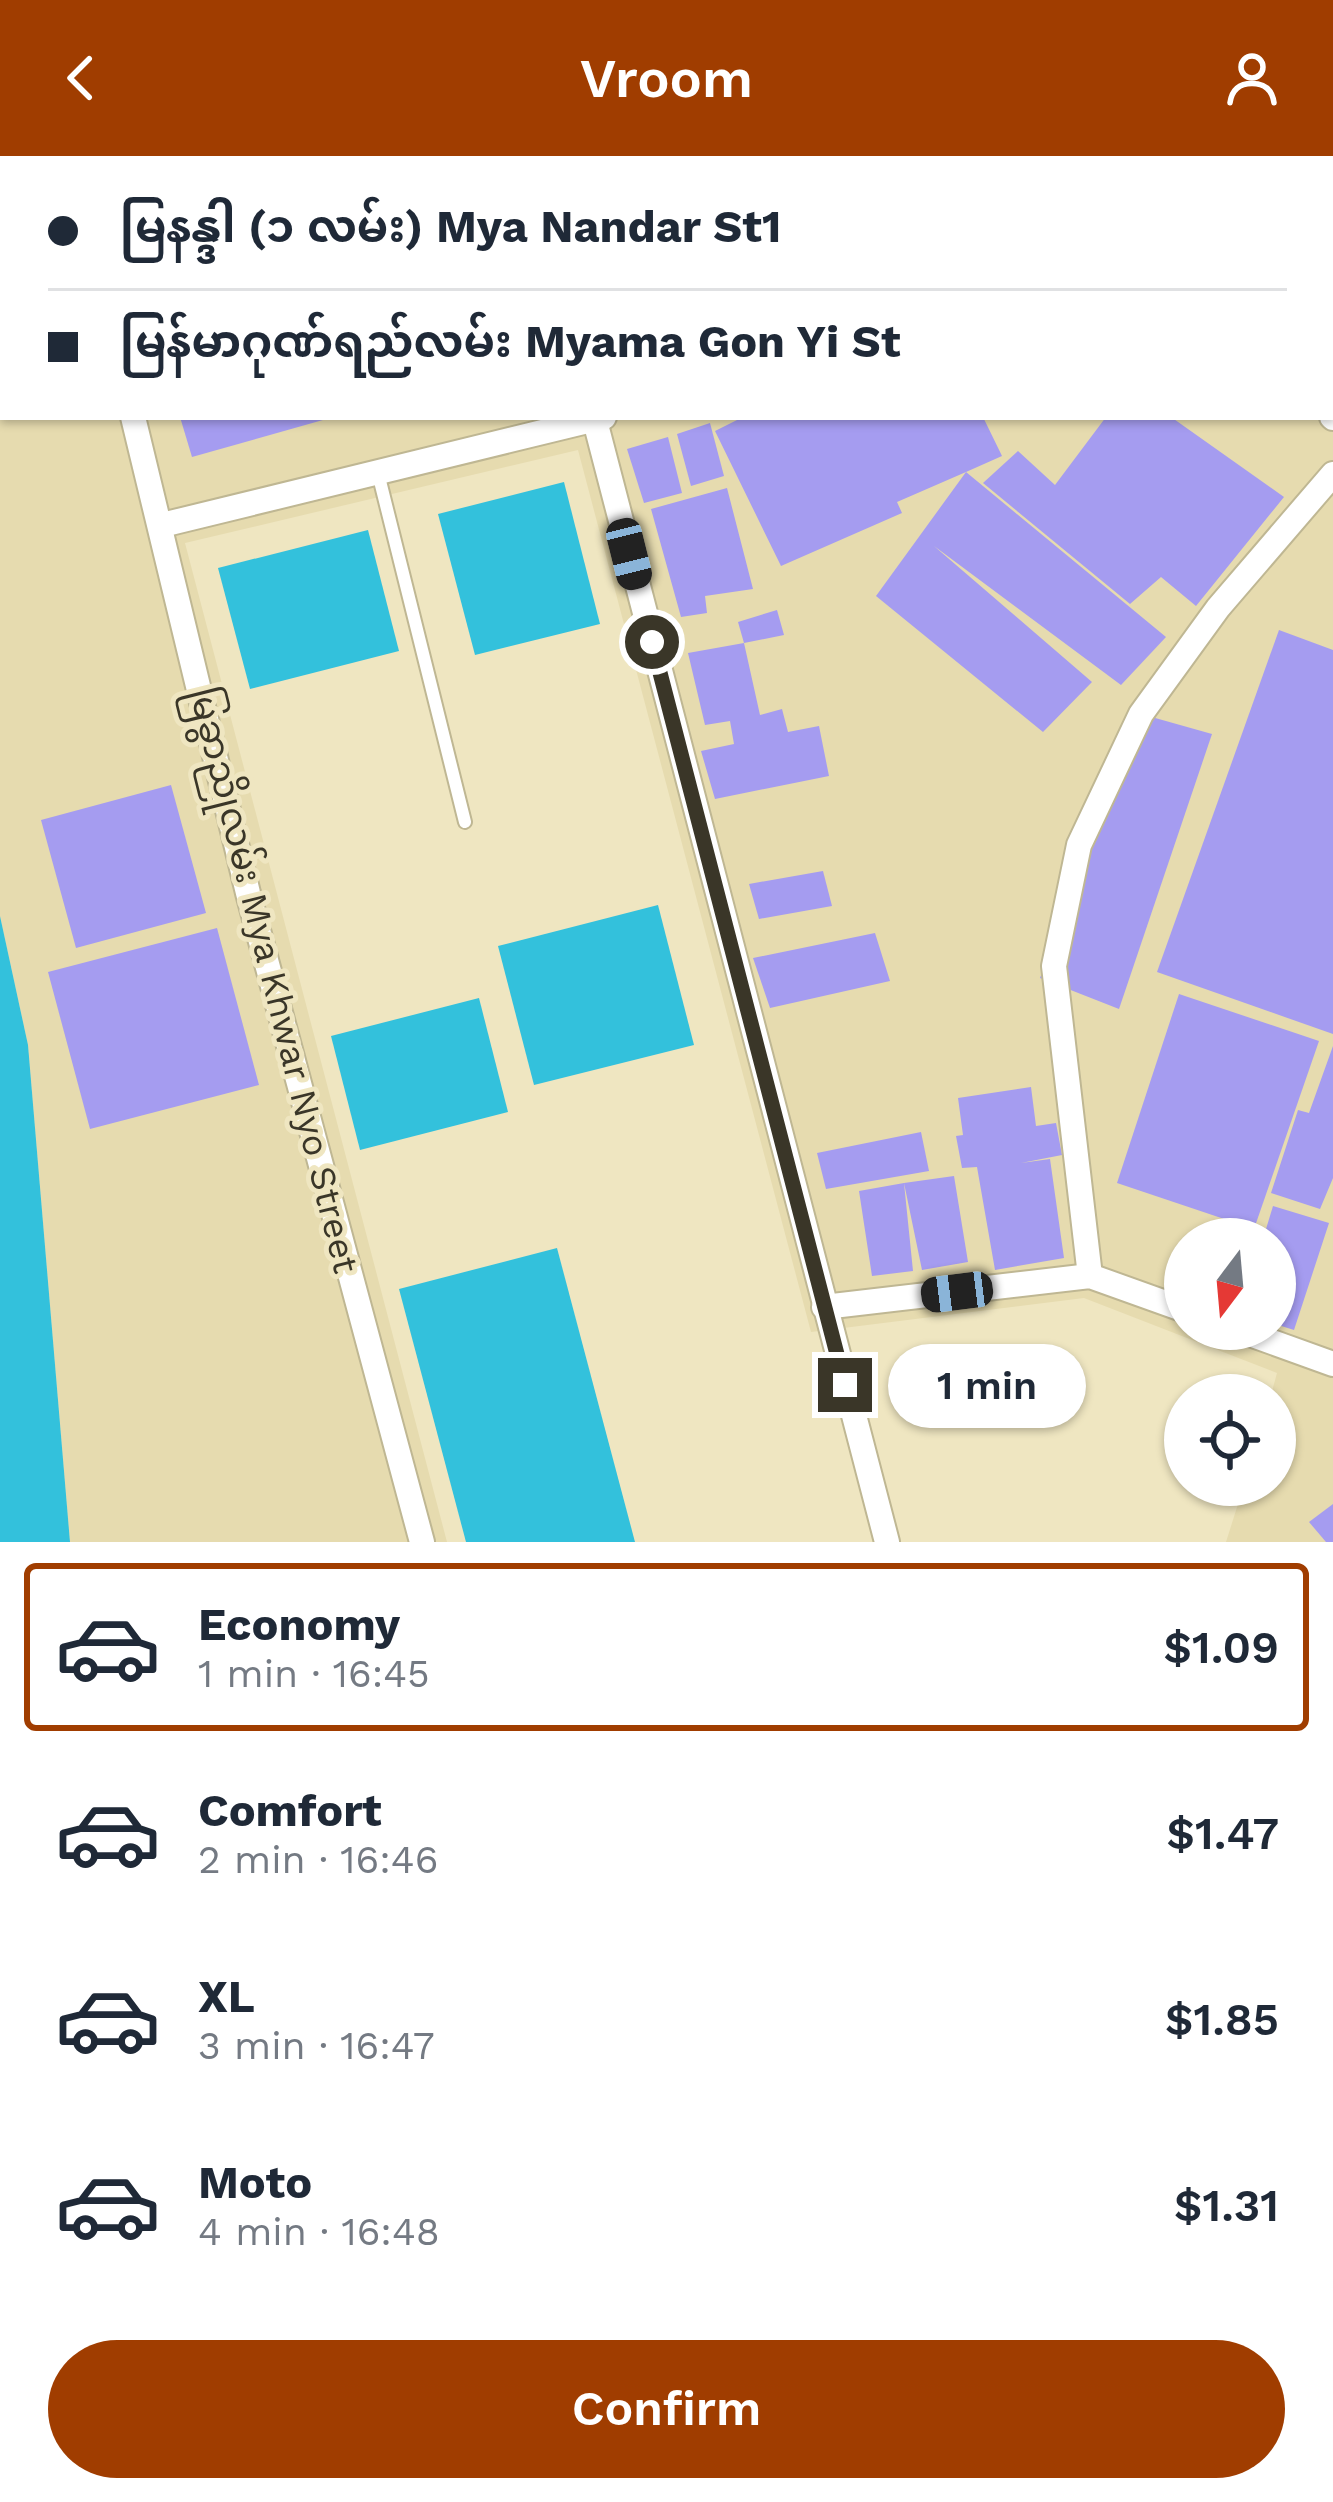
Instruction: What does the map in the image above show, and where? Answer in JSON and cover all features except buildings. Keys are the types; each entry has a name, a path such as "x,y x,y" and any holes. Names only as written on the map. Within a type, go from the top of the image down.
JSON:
{"street":[{"name":"မြခွာညိုလမ်း Mya Khwar Nyo Street","path":"134,420 248,892 422,1542"},
{"path":"162,525 590,420"},
{"path":"599,420 887,1542"},
{"path":"1090,1276 1054,966 1079,845 1141,714 1218,608 1333,474"},
{"path":"824,1307 1090,1276 1164,1302"},
{"path":"1294,1350 1333,1364"}],"lane":[{"path":"378,473 465,822"}],"shaded area":[{"path":"0,420 1333,420 1333,1542 1226,1542 1237,1506 1296,1506 1296,1374 1277,1374 1218,1350 1296,1350 1296,1218 1164,1218 1164,1329 1084,1298 811,1332 578,450 185,543 447,1542 70,1542 28,1045 0,916"}],"water":[{"path":"564,482 600,624 475,655 438,514"},
{"path":"368,530 399,651 250,689 218,568"},
{"path":"658,905 694,1045 534,1085 498,946"},
{"path":"0,916 28,1045 70,1542 0,1542"},
{"path":"479,998 508,1112 360,1150 331,1036"},
{"path":"557,1248 635,1542 466,1542 399,1289"}],"route":[{"path":"652,642 845,1385"}]}
